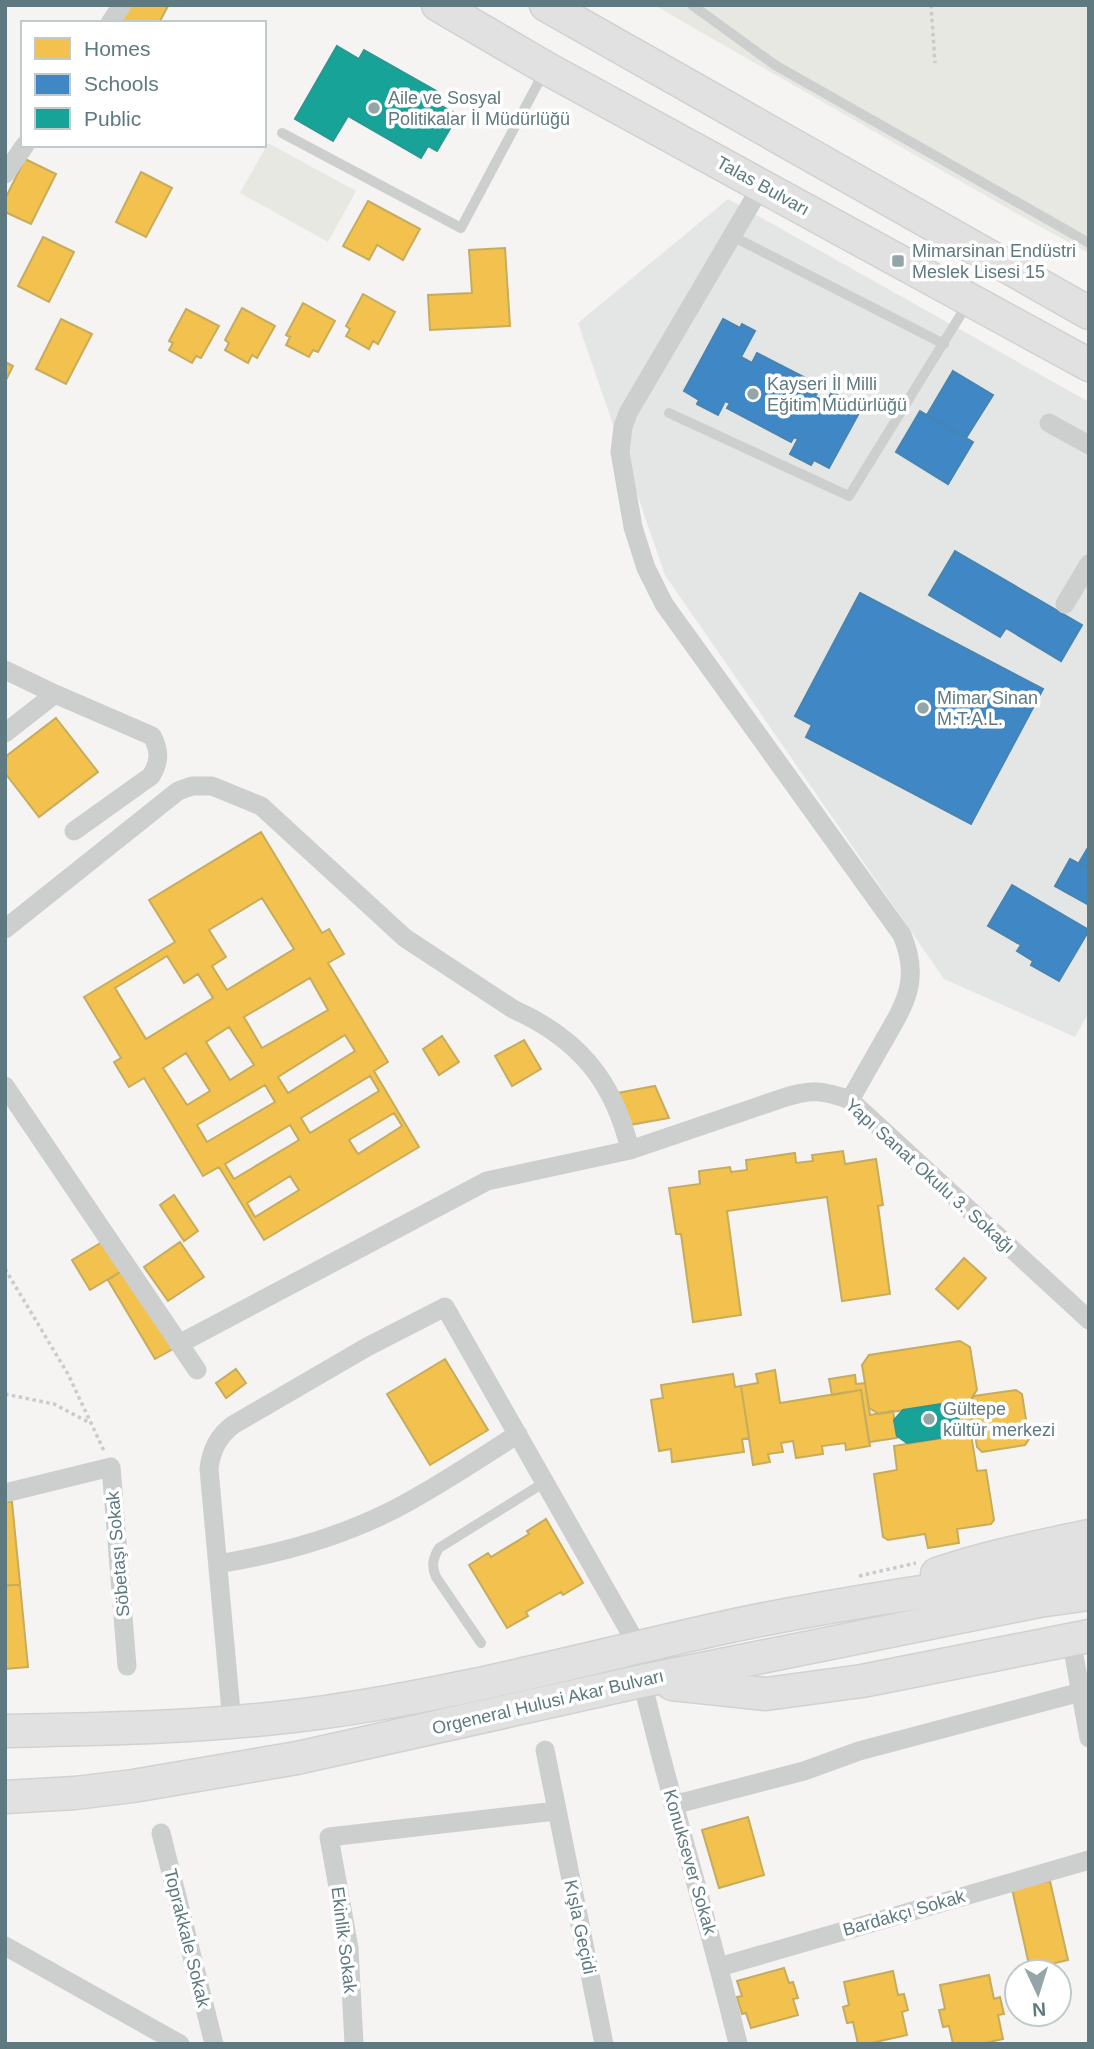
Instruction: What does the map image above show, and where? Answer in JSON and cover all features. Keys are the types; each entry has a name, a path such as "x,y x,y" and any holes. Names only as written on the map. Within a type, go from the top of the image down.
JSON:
{"main road":[{"name":"Talas Bulvarı","path":"438,5 546,68 1089,365"},
{"path":"546,5 1089,313"},
{"path":"587,5 1089,291"},
{"path":"861,1601 957,1567 1089,1536"},
{"name":"Orgeneral Hulusi Akar Bulvarı","path":"5,1731 168,1727 324,1712 418,1697 710,1631 861,1601 1089,1568"},
{"name":"Orgeneral Hulusi Akar Bulvarı","path":"5,1797 75,1793 221,1772 373,1742 642,1681 1039,1601 1089,1594"},
{"path":"642,1681 766,1694 1081,1652"}],"street":[{"path":"111,21 122,5"},
{"path":"5,174 24,147"},
{"path":"762,185 628,414 621,439 621,465 638,548 664,604 902,935 907,946 911,981 905,1003 850,1100"},
{"path":"1049,423 1089,445"},
{"path":"1065,604 1089,564"},
{"path":"5,670 152,736 158,748 158,763 151,776 74,831"},
{"path":"5,733 55,694"},
{"path":"5,929 178,791 202,784 221,788 261,806 405,938 513,1009 541,1022 566,1039 607,1087 625,1128 630,1150"},
{"path":"5,1086 197,1370"},
{"name":"Yapı Sanat Okulu 3. Sokağı","path":"179,1344 487,1181 630,1150 798,1093 829,1092 850,1100 1089,1320"},
{"path":"232,1722 209,1469 212,1451 221,1436 233,1425 367,1346 445,1307 639,1647"},
{"path":"218,1564 282,1551 335,1535 363,1523 419,1496 518,1434"},
{"name":"Söbetaşı Sokak","path":"5,1493 111,1467 127,1666"},
{"path":"1081,1652 1081,1692 1089,1738"},
{"name":"Konuksever Sokak","path":"642,1681 738,2044"},
{"path":"673,1805 804,1771 859,1751 1081,1692"},
{"name":"Kışla Geçidi","path":"545,1750 604,2044"},
{"name":"Ekinlik Sokak","path":"354,2044 349,1948 329,1837 556,1811"},
{"name":"Toprakkale Sokak","path":"161,1833 214,2044"},
{"name":"Bardakçı Sokak","path":"719,1967 1089,1860"},
{"path":"5,1946 180,2044"}],"lane":[{"path":"692,5 775,65 1089,243"},
{"path":"282,133 461,228 546,68"},
{"path":"732,236 944,344"},
{"path":"669,413 849,496 970,300"},
{"path":"481,1643 436,1577 433,1566 435,1554 439,1548 545,1482"}],"path":[{"path":"931,5 935,63"},
{"path":"5,1269 68,1374 111,1467"},
{"path":"5,1394 54,1404 92,1424"}],"shaded area":[{"path":"654,5 1089,5 1089,253 1035,224"},
{"path":"268,143 356,191 328,242 240,193"},
{"name":"Mimar Sinan M.T.A.L.","path":"728,199 1089,402 1089,1012 1075,1037 944,979 665,575 578,323"}],"building: Homes":[{"path":"130,5 168,6 160,21 121,21"},
{"path":"25,159 56,174 31,224 5,212 5,199"},
{"path":"141,172 172,188 146,237 116,222"},
{"path":"368,201 420,229 403,260 377,245 369,260 343,246"},
{"path":"43,237 74,252 49,302 18,286"},
{"path":"505,248 510,326 430,330 428,295 472,293 469,250"},
{"path":"363,294 395,312 378,344 373,341 369,349 346,336 350,329 346,326"},
{"path":"303,303 335,321 318,352 313,350 309,357 286,345 290,337 286,335"},
{"path":"242,308 275,326 257,358 252,355 248,363 225,350 229,343 225,340"},
{"path":"186,309 219,326 201,358 196,356 192,363 169,350 173,343 169,341"},
{"path":"61,319 92,334 66,384 36,369"},
{"path":"5,362 13,366 5,382"},
{"path":"56,718 98,772 39,817 5,773 5,757"},
{"path":"261,832 322,933 329,929 344,954 328,963 388,1062 374,1071 419,1147 264,1240 219,1167 203,1176 144,1078 129,1087 114,1062 121,1058 84,997 175,942 149,900","holes":["262,898 294,949 227,990 212,966 226,957 209,930","167,956 184,983 198,974 213,998 146,1039 115,988","310,978 328,1010 262,1048 244,1017","229,1027 254,1065 230,1080 206,1042","345,1035 355,1051 288,1093 278,1077","186,1053 210,1091 187,1105 163,1068","370,1076 379,1091 310,1133 301,1118","265,1085 275,1102 207,1142 197,1125","394,1113 402,1126 358,1154 349,1140","290,1125 299,1140 234,1179 225,1164","290,1176 299,1190 255,1217 247,1203"]},
{"path":"442,1036 459,1062 439,1075 423,1049"},
{"path":"524,1040 541,1069 512,1086 495,1056"},
{"path":"655,1086 669,1118 624,1126 617,1093"},
{"path":"843,1151 845,1164 876,1159 883,1205 878,1206 890,1294 842,1301 827,1197 727,1211 741,1315 693,1322 681,1234 676,1234 669,1188 700,1184 699,1171 730,1167 731,1172 747,1170 746,1160 795,1153 796,1163 813,1161 812,1155"},
{"path":"174,1195 198,1231 184,1241 160,1205"},
{"path":"107,1239 125,1269 90,1290 72,1260"},
{"path":"180,1242 204,1277 168,1301 144,1267"},
{"path":"964,1258 986,1278 958,1309 936,1289"},
{"path":"125,1269 173,1349 155,1359 108,1280"},
{"path":"960,1341 970,1347 977,1390 970,1400 879,1414 869,1408 862,1365 869,1355"},
{"path":"445,1359 488,1430 430,1465 387,1394"},
{"path":"236,1369 246,1383 226,1398 216,1383"},
{"path":"775,1370 780,1403 861,1390 870,1446 846,1450 845,1443 822,1446 823,1454 796,1458 793,1441 781,1443 783,1452 768,1454 770,1462 753,1465 741,1386 758,1383 756,1374"},
{"path":"733,1374 735,1387 741,1386 749,1438 742,1439 744,1452 672,1462 671,1449 659,1451 651,1400 663,1398 661,1385"},
{"path":"855,1375 856,1384 865,1383 870,1415 893,1411 897,1438 869,1442 861,1390 832,1395 829,1379"},
{"path":"1016,1390 1022,1394 1029,1439 1025,1445 982,1452 977,1447 970,1402 974,1396"},
{"path":"971,1410 974,1434 971,1434 977,1471 986,1470 994,1520 991,1524 957,1529 959,1543 928,1548 925,1534 888,1540 883,1537 874,1474 897,1470 894,1446 962,1435 958,1412"},
{"path":"5,1502 12,1502 20,1584 5,1586"},
{"path":"546,1519 583,1583 526,1612 528,1616 507,1628 469,1565 488,1553 491,1557 529,1534 527,1531"},
{"path":"20,1584 28,1667 5,1669 5,1586"},
{"path":"748,1817 764,1875 719,1888 702,1830"},
{"path":"1050,1881 1068,1958 1028,1958 1012,1889"},
{"path":"784,1968 789,1983 793,1982 798,1998 793,1999 798,2015 751,2028 746,2013 742,2014 737,1997 742,1996 737,1981"},
{"path":"893,1971 898,1995 904,1994 908,2010 902,2012 907,2035 858,2044 853,2022 847,2023 843,2007 849,2005 844,1982"},
{"path":"989,1975 994,1999 1000,1997 1003,2010 1003,2014 998,2015 1003,2039 981,2044 953,2044 949,2026 943,2027 939,2010 945,2009 940,1985"}],"building: Schools":[{"name":"Kayseri İl Milli Eğitim Müdürlüğü","path":"723,319 740,328 742,324 755,331 741,357 752,363 757,353 821,386 815,397 826,402 832,392 845,399 842,404 859,413 829,468 814,460 811,465 790,454 798,439 794,437 791,442 727,408 730,403 725,401 718,415 697,404 699,400 684,391"},
{"path":"953,371 993,395 966,438 927,415"},
{"path":"920,411 973,442 948,484 896,452"},
{"path":"955,551 1082,625 1061,661 1006,628 1000,637 929,595"},
{"path":"860,593 1043,689 971,824 806,737 812,725 795,716"},
{"path":"1089,846 1089,869 1079,863"},
{"path":"1070,859 1089,869 1089,905 1055,886"},
{"path":"1012,885 1089,930 1059,981 1031,965 1033,961 1017,951 1021,945 988,926"}],"building: Public":[{"name":"Aile ve Sosyal Politikalar İl Müdürlüğü","path":"337,46 359,59 364,50 440,93 434,102 458,115 437,151 428,146 421,158 348,116 333,141 295,119"},
{"path":"947,1403 958,1411 960,1426 952,1436 907,1443 897,1436 894,1420 903,1410"}],"place":[{"name":"Aile ve Sosyal Politikalar İl Müdürlüğü","path":"374,108"},
{"name":"Mimarsinan Endüstri Meslek Lisesi 15","path":"898,261"},
{"name":"Kayseri İl Milli Eğitim Müdürlüğü","path":"753,394"},
{"name":"Mimar Sinan M.T.A.L.","path":"923,708"},
{"name":"Gültepe kültür merkezi","path":"929,1419"}]}
